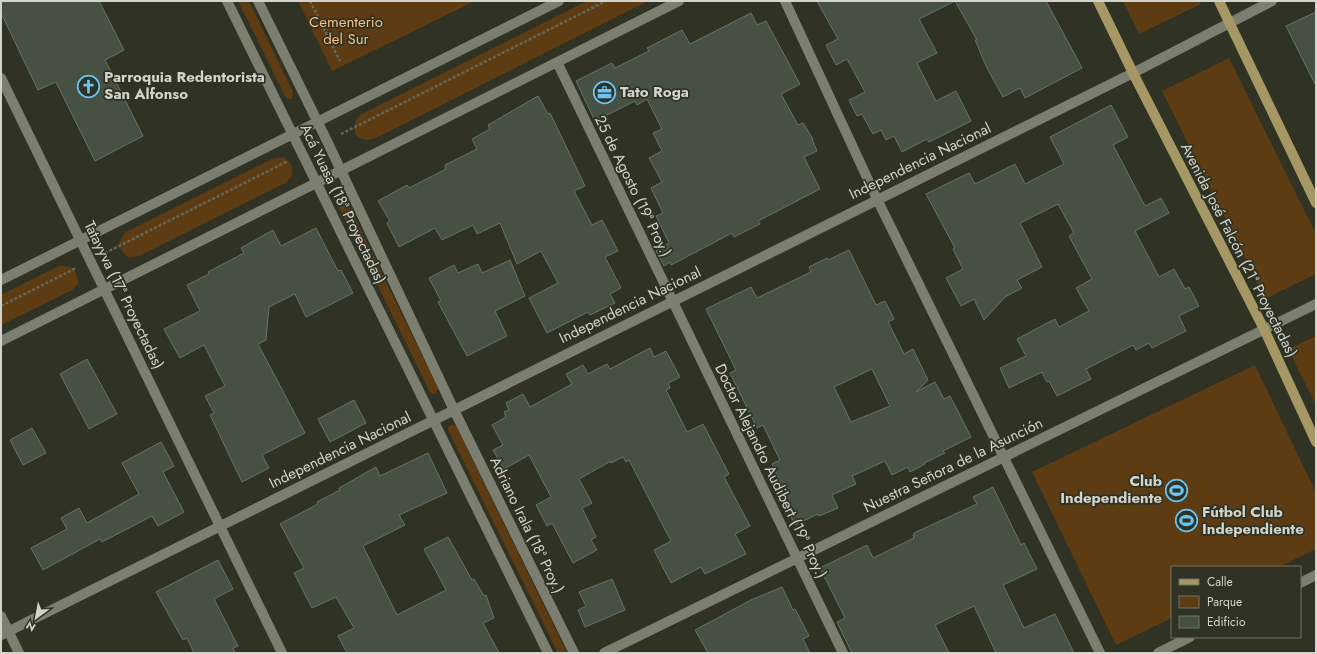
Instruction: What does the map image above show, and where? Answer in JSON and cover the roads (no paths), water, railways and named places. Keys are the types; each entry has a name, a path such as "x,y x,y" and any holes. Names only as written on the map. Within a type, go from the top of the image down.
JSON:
{"main road":[{"name":"Avenida José Falcón (21ª Proyectadas)","path":"1098,1 1264,329 1316,442"},
{"path":"1219,1 1316,203"}],"street":[{"name":"Acá Yuasa (18ª Proyectadas)","path":"227,1 434,420"},
{"name":"Acá Yuasa (18ª Proyectadas)","path":"258,1 341,170 454,410"},
{"path":"1,280 559,1"},
{"path":"1,341 679,1"},
{"path":"785,1 878,199 1100,653"},
{"name":"Independencia Nacional","path":"5,633 1133,72 1272,1"},
{"name":"25 de Agosto (19ª Proy.)","path":"558,62 672,301"},
{"name":"Tatayyva (17ª Proyectadas)","path":"1,78 282,653"},
{"name":"Doctor Alejandro Audibert (19ª Proy.)","path":"672,301 843,653"},
{"name":"Nuestra Señora de la Asunción","path":"604,653 1316,304"},
{"name":"Adriano Irala (18ª Proy.)","path":"454,410 574,653"},
{"path":"434,420 548,653"},
{"path":"1301,582 1316,575"},
{"path":"1,616 5,633 19,653"},
{"path":"1158,653 1188,638"}],"place":[{"name":"Parroquia Redentorista San Alfonso","path":"88,86"},
{"name":"Tato Roga","path":"604,92"},
{"name":"Club Independiente","path":"1177,490"},
{"name":"Fútbol Club Independiente","path":"1186,521"}],"park label":[{"name":"Cementerio del Sur","path":"346,30"}]}
